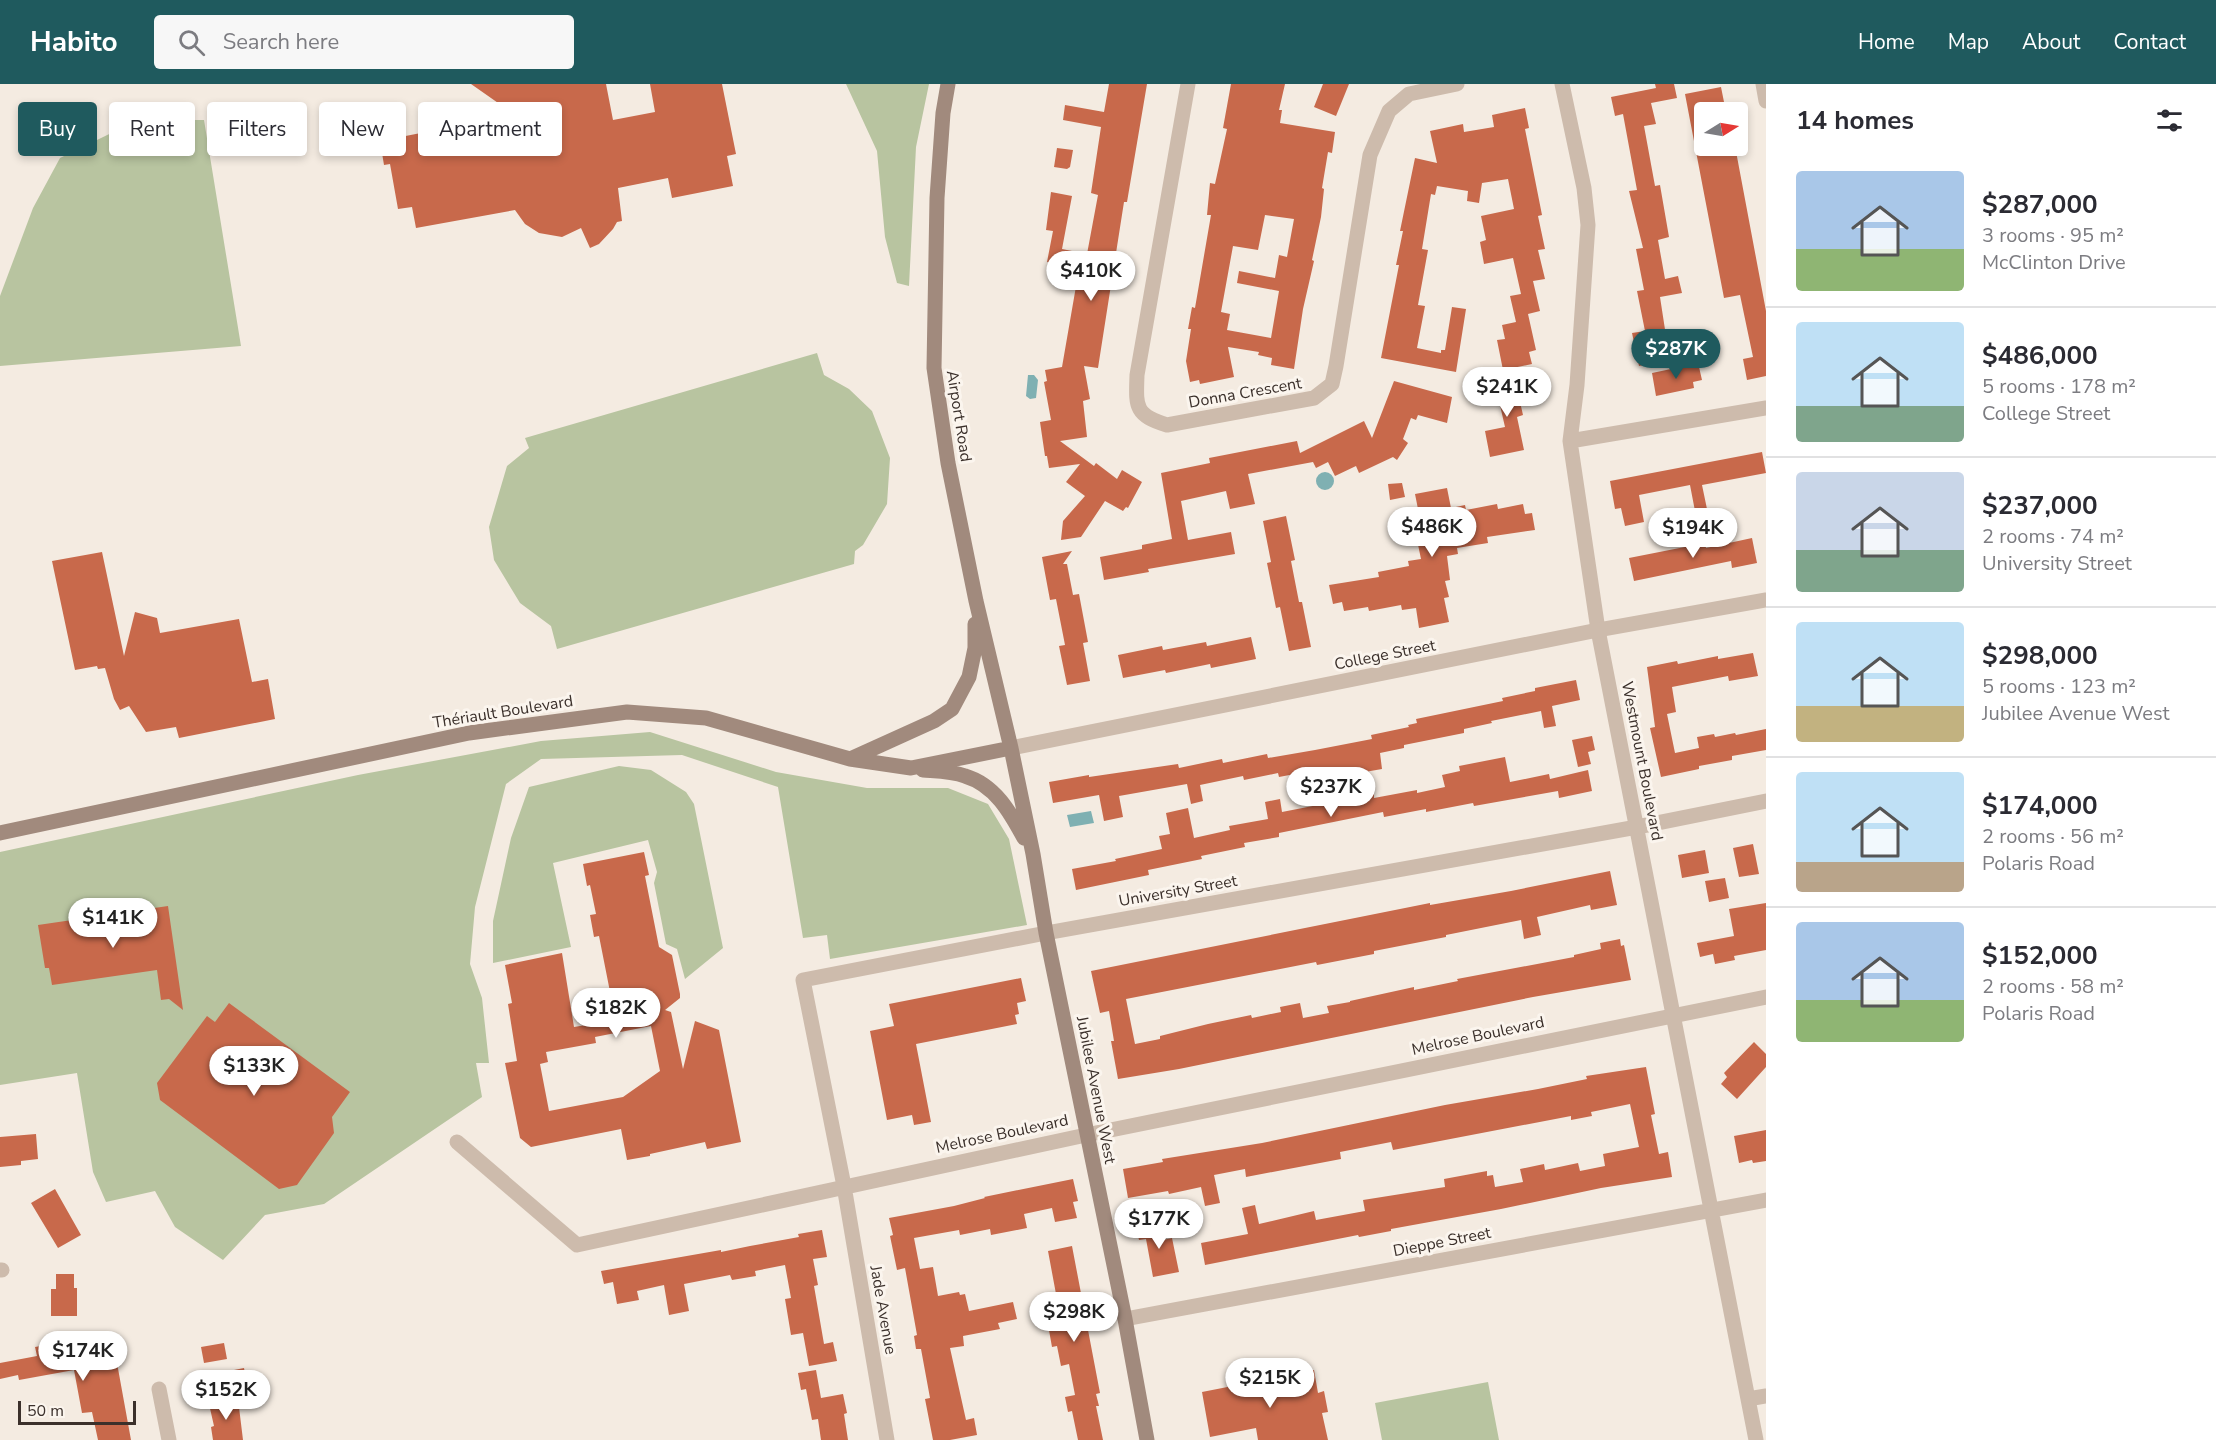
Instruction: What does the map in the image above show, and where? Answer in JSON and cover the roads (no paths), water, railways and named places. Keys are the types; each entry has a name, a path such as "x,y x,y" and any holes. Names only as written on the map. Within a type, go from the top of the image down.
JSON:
{"main road":[{"name":"Airport Road","path":"948,84 943,113 937,198 934,368 948,464 976,601 1011,748"},
{"path":"850,759 934,721 952,709 969,677 975,648 976,601"},
{"name":"Thériault Boulevard","path":"0,833 469,733 627,712 706,718 850,759 911,768 1011,748"},
{"name":"Jubilee Avenue West","path":"1011,748 1147,1440"},
{"path":"911,768 964,775 987,785 1005,806 1033,854"}],"street":[{"name":"Donna Crescent","path":"1188,84 1137,375 1136,401 1142,413 1150,420 1167,425 1314,398 1332,384 1370,155 1389,111 1409,94 1456,84"},
{"name":"Westmount Boulevard","path":"1562,84 1584,189 1588,225 1570,441 1598,630 1756,1440"},
{"path":"1763,84 1766,101"},
{"path":"1570,441 1766,408"},
{"name":"College Street","path":"1011,748 1598,630 1766,600"},
{"name":"University Street","path":"844,1186 803,980 1046,933 1637,827 1766,801"},
{"name":"Melrose Boulevard","path":"457,1142 577,1245 1086,1135 1766,997"},
{"name":"Jade Avenue","path":"844,1186 887,1440"},
{"name":"Dieppe Street","path":"1125,1319 1766,1200"},
{"path":"159,1389 169,1440"},
{"path":"1748,1399 1766,1396"}],"water":[{"path":"1028,375 1034,375 1038,380 1036,398 1030,399 1026,396"},
{"path":"1321,472 1329,472 1334,477 1332,488 1321,490 1316,485 1316,477"},
{"path":"1091,811 1094,823 1070,827 1067,815"}]}
